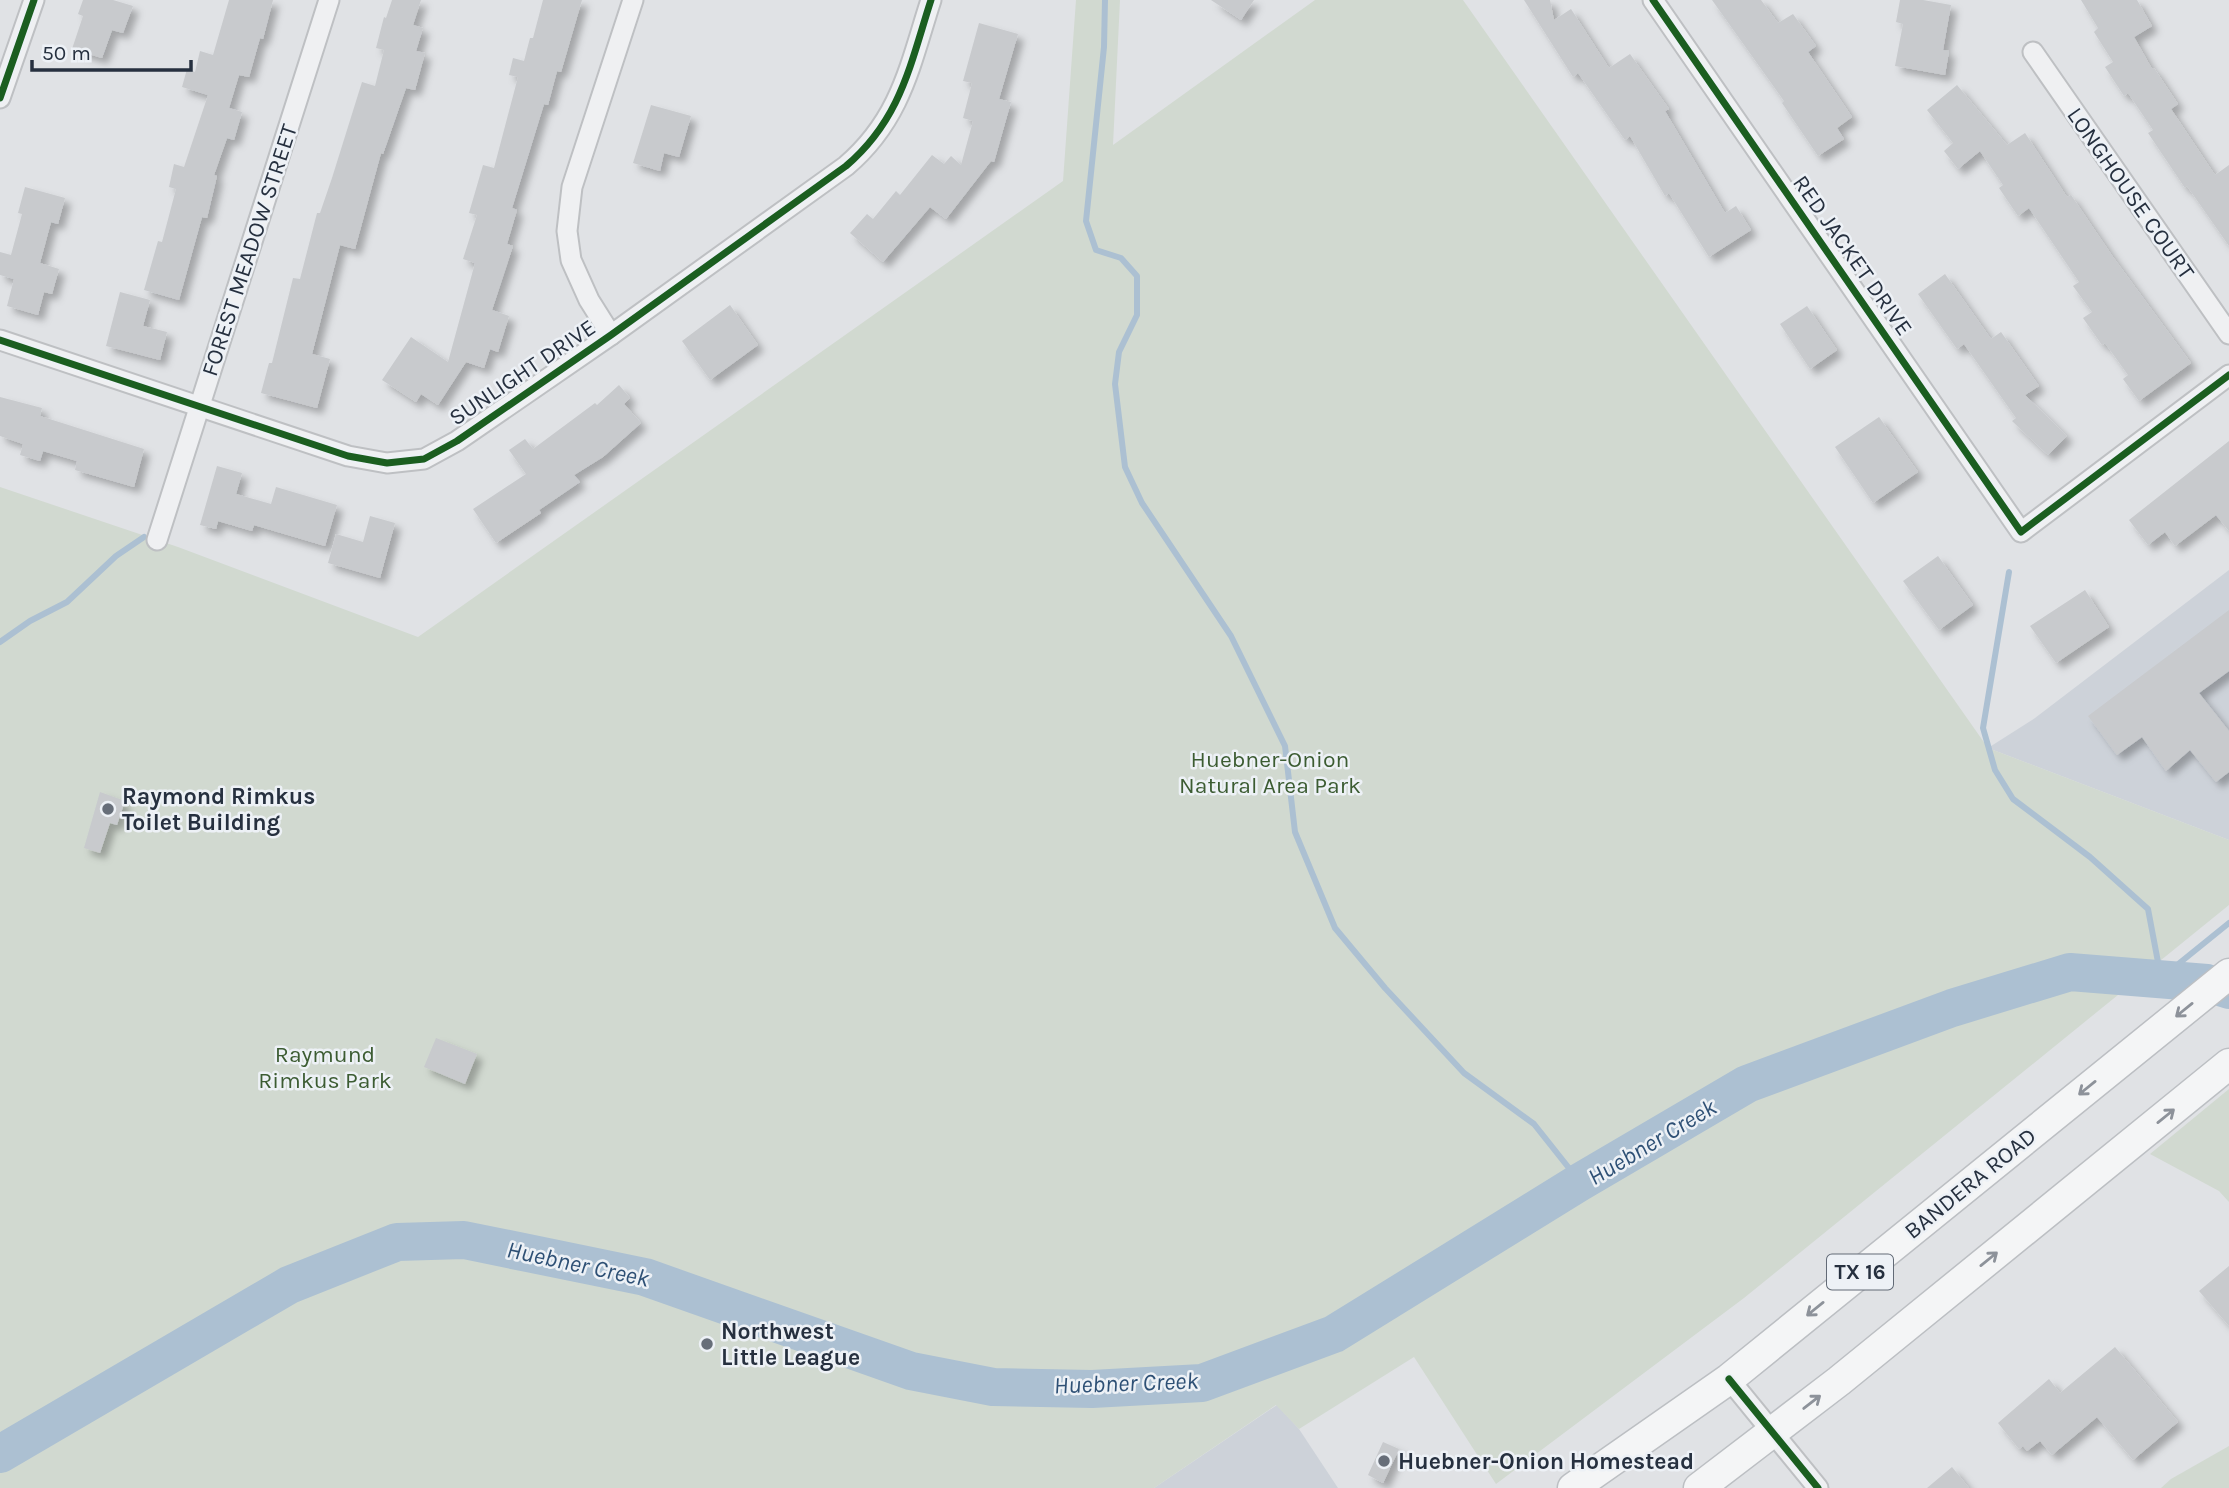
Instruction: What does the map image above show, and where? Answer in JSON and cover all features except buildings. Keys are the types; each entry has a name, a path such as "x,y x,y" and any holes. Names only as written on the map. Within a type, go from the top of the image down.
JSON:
{"main road":[{"name":"BANDERA ROAD","path":"1573,1488 1728,1379 2229,974"},
{"path":"1699,1488 1773,1433 2229,1064"}],"street":[{"path":"0,98 34,0"},
{"name":"FOREST MEADOW STREET","path":"157,540 329,0"},
{"path":"611,335 589,300 571,260 567,231 572,187 633,0"},
{"name":"SUNLIGHT DRIVE","path":"0,340 348,456 387,463 424,459 457,441 611,335 863,152 885,124 901,93 931,0"},
{"name":"RED JACKET DRIVE","path":"1653,0 2021,532 2229,375"},
{"name":"LONGHOUSE COURT","path":"2034,52 2229,334"},
{"path":"1728,1379 1818,1488"}],"shaded area":[{"path":"2229,570 2229,840 1988,748 2035,718"},
{"path":"1277,1405 1299,1429 1338,1488 1154,1488"}],"green space":[{"name":"Huebner-Onion Natural Area Park","path":"1076,0 1120,0 1113,145 1315,0 1463,0 1988,748 2229,840 2229,905 1744,1298 1496,1484 1414,1357 1299,1429 1276,1405 1154,1488 0,1488 0,487 178,547 418,637 1063,181"},
{"path":"2229,1089 2229,1202 2219,1191 2150,1154"},
{"path":"2229,1446 2229,1488 2161,1488 2171,1479"}],"waterway":[{"path":"1105,0 1104,47 1086,221 1096,250 1121,258 1137,276 1137,315 1119,352 1115,384 1125,467 1142,503 1231,636 1285,746 1295,832 1335,928 1385,988 1464,1073 1534,1124 1580,1182"},
{"path":"0,642 30,621 67,602 116,556 144,537"},
{"path":"2009,572 1983,728 1995,770 2013,799 2090,857 2148,909 2161,978 2229,923"},
{"name":"Huebner Creek","path":"0,1454 289,1285 397,1242 464,1240 645,1277 911,1371 993,1387 1092,1389 1202,1383 1334,1334 1580,1182 1747,1084 1952,1008 2070,972 2207,983 2229,990"}],"cycle path":[{"path":"0,98 34,0"},
{"path":"0,340 348,456 387,463 424,459 457,441 611,335 846,166 865,148 892,110 909,69 931,0"},
{"path":"1653,0 2021,532 2229,375"},
{"path":"1729,1379 1818,1488"}],"place":[{"name":"Raymond Rimkus Toilet Building","path":"108,809"},
{"name":"Northwest Little League","path":"707,1344"},
{"name":"Huebner-Onion Homestead","path":"1384,1461"}],"park label":[{"name":"Raymund Rimkus Park","path":"325,1067"}]}
